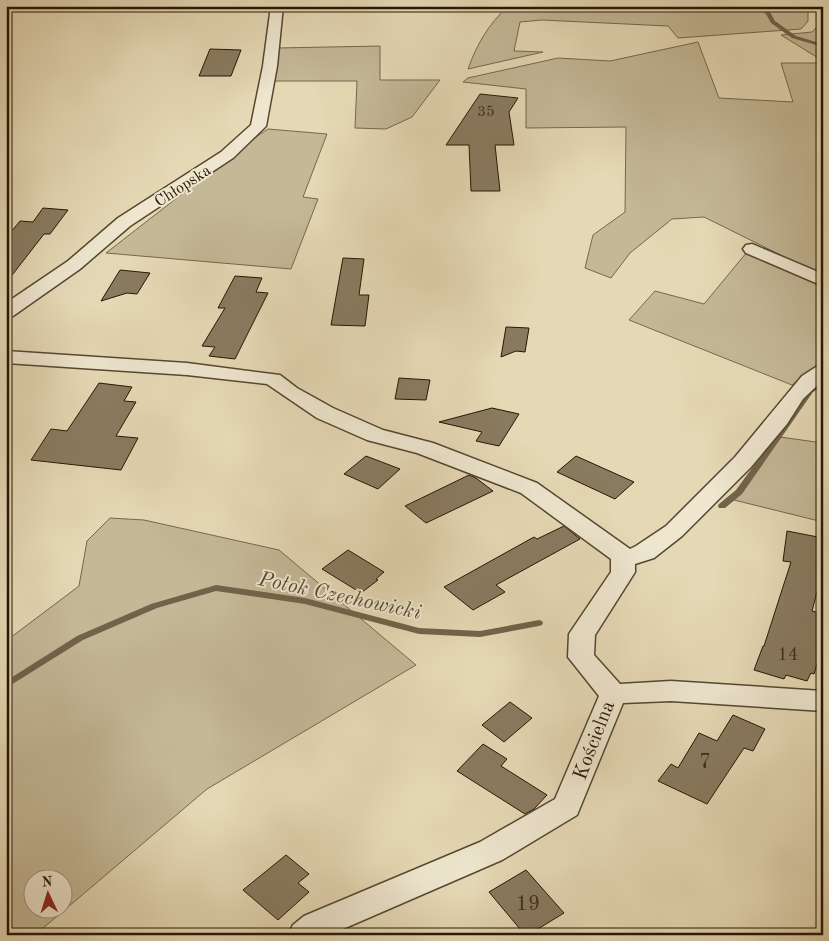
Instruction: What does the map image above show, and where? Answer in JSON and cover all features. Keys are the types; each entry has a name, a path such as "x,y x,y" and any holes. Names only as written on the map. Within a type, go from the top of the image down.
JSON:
{"street":[{"name":"Chłopska","path":"6,312 74,265 124,222 228,155 258,126 270,66 277,6"},
{"path":"752,249 823,281"},
{"path":"6,357 187,369 273,379 290,392 326,413 367,431 425,448 529,488 623,556 623,560 645,552 674,531 743,462 809,380 823,371"},
{"name":"Kościelna","path":"304,935 315,926 491,851 567,806 613,694 581,657 582,634 622,572 623,560"},
{"path":"613,694 672,691 823,701"}],"shaded area":[{"path":"508,6 808,6 808,21 801,29 678,38 668,26 542,20 520,22 514,51 543,52 468,69 484,35"},
{"path":"823,6 823,61 781,35 812,32 817,27 817,11"},
{"path":"698,42 719,98 793,102 781,63 823,63 823,276 704,217 672,219 630,253 611,278 585,268 593,235 625,212 626,127 526,128 526,89 463,82 468,78 558,58 610,61"},
{"path":"380,46 380,80 440,80 412,117 386,129 355,128 357,81 274,81 277,48"},
{"path":"268,129 327,134 303,197 318,199 291,269 106,253 250,141"},
{"path":"747,252 823,287 823,364 792,385 629,320 655,291 704,304"},
{"path":"780,437 823,443 823,522 734,500"},
{"path":"110,518 144,520 279,550 416,665 207,789 72,904 72,868 22,868 22,918 55,918 35,935 6,935 6,641 79,586 87,541"}],"building":[{"path":"210,49 241,50 231,76 199,76"},
{"path":"480,94 518,98 509,112 514,145 495,145 500,191 471,191 469,145 446,145"},
{"path":"43,208 68,210 50,234 44,234 6,283 6,238 20,221 33,222"},
{"path":"343,258 364,259 359,295 369,295 365,326 331,325"},
{"path":"120,270 150,273 137,294 127,293 101,301"},
{"path":"235,276 262,278 256,292 268,293 235,359 209,356 215,347 202,346 225,308 218,308"},
{"path":"506,327 529,328 525,352 516,351 501,357"},
{"path":"399,378 430,380 426,400 395,399"},
{"path":"99,383 132,387 124,401 136,402 116,436 138,438 121,470 31,460 51,429 67,431"},
{"path":"492,408 519,414 499,446 476,441 482,432 439,422"},
{"path":"366,456 400,469 378,489 344,474"},
{"path":"576,456 634,482 615,499 557,472"},
{"path":"469,475 493,491 426,523 405,506"},
{"path":"564,526 580,539 496,585 505,592 473,610 444,587 534,537 537,539"},
{"path":"787,531 823,538 823,569 812,611 823,614 823,645 814,674 811,673 807,681 786,675 784,679 754,670 764,646 791,562 783,561"},
{"path":"348,550 384,572 376,579 378,580 361,593 322,569"},
{"path":"510,702 532,718 504,742 482,725"},
{"path":"733,715 765,729 753,751 744,748 707,804 658,781 671,764 678,768 699,733 717,741"},
{"path":"483,744 507,759 501,766 547,795 534,809 525,814 457,771"},
{"path":"286,855 309,874 298,883 309,892 278,920 243,890"},
{"path":"526,870 564,913 528,935 525,935 489,892"}],"waterway":[{"name":"Potok Czechowicki","path":"755,6 768,13 773,22 794,37 823,46"},
{"name":"Potok Czechowicki","path":"722,506 739,492 811,391 823,383"},
{"name":"Potok Czechowicki","path":"6,685 80,638 154,606 216,588 305,601 419,631 480,634 539,623"}]}
